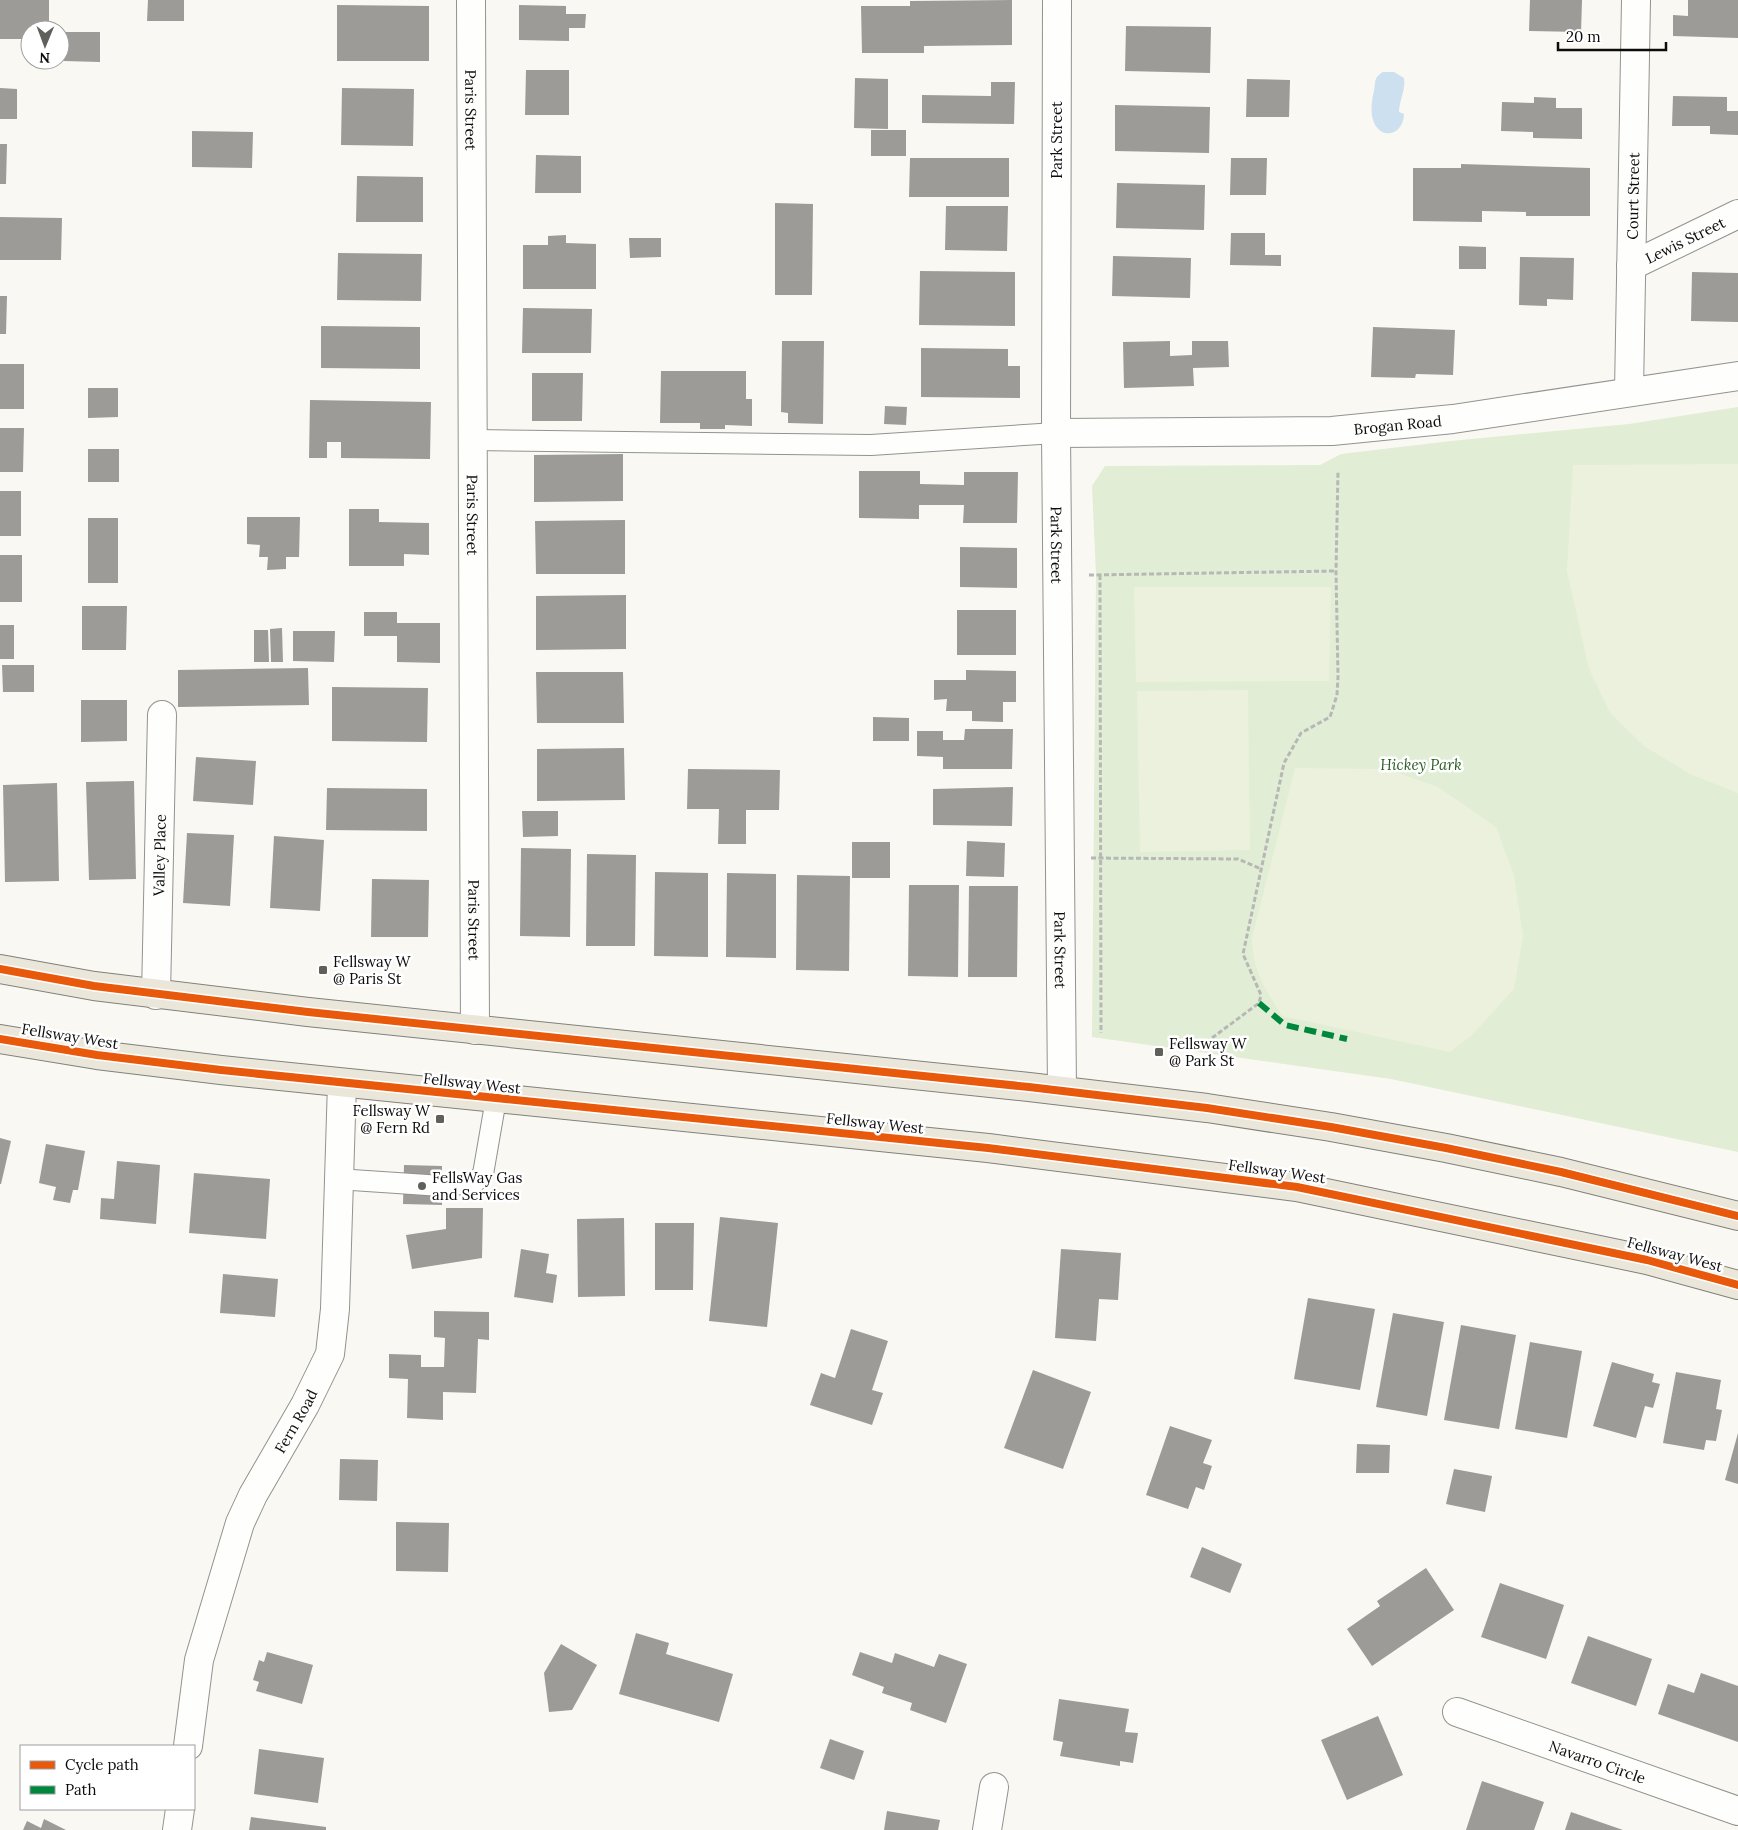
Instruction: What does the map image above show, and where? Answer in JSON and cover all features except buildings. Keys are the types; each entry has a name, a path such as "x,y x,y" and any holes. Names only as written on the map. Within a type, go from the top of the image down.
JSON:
{"main road":[{"path":"0,969 156,995 1062,1090 1207,1108 1446,1148 1570,1174 1738,1216"},
{"name":"Fellsway West","path":"0,1039 97,1055 342,1084 988,1148 1297,1187 1647,1260 1738,1286"}],"street":[{"name":"Paris Street","path":"470,0 476,1030"},
{"name":"Park Street","path":"1057,0 1056,433 1062,1090"},
{"name":"Court Street","path":"1629,391 1636,0"},
{"name":"Lewis Street","path":"1631,266 1738,214"},
{"name":"Brogan Road","path":"1056,433 1332,431 1453,419 1738,376"},
{"name":"Valley Place","path":"156,995 162,714"},
{"name":"Fern Road","path":"188,1745 199,1660 240,1524 253,1495 305,1405 329,1358 335,1309 337,1179 342,1084"},
{"name":"Navarro Circle","path":"1457,1712 1738,1811"},
{"path":"986,1830 994,1787"},
{"path":"177,1830 180,1810"}],"lane":[{"path":"472,440 872,445 1056,433"},
{"path":"337,1179 442,1186 474,1183 484,1174 496,1099"}],"path":[{"path":"1200,1047 1259,1003 1261,995 1243,954 1284,763 1302,733 1330,716 1337,695 1336,571 1338,472"},
{"path":"1087,574 1336,571"},
{"path":"1100,575 1101,1033"},
{"path":"1089,858 1238,859 1261,869"}],"green space":[{"name":"Hickey Park","path":"1738,407 1738,1152 1391,1079 1092,1037 1096,574 1092,486 1105,466 1320,465 1341,454 1451,441 1629,424"},
{"path":"1738,464 1738,793 1690,774 1644,746 1610,713 1589,669 1567,571 1573,465"},
{"path":"1134,587 1331,587 1329,681 1136,682"},
{"path":"1248,690 1250,850 1140,852 1137,691"},
{"path":"1295,768 1387,769 1438,787 1496,827 1514,875 1523,936 1514,989 1472,1035 1450,1052 1282,1016 1265,988 1257,971 1252,938"}],"water":[{"path":"1383,72 1394,72 1404,78 1399,112 1404,114 1402,124 1391,133 1384,132 1378,128 1373,120 1372,108 1375,80"}],"marked path":[{"path":"1259,1003 1285,1025 1347,1039"}],"cycle path":[{"path":"0,969 94,986 308,1012 1029,1087 1207,1108 1331,1127 1446,1148 1561,1172 1738,1216"},
{"path":"0,1039 97,1055 221,1070 988,1148 1297,1187 1647,1260 1738,1285"}],"place":[{"name":"Fellsway W @ Paris St","path":"323,970"},
{"name":"Fellsway W @ Park St","path":"1159,1052"},
{"name":"Fellsway W @ Fern Rd","path":"440,1119"},
{"name":"FellsWay Gas and Services","path":"422,1186"}]}
